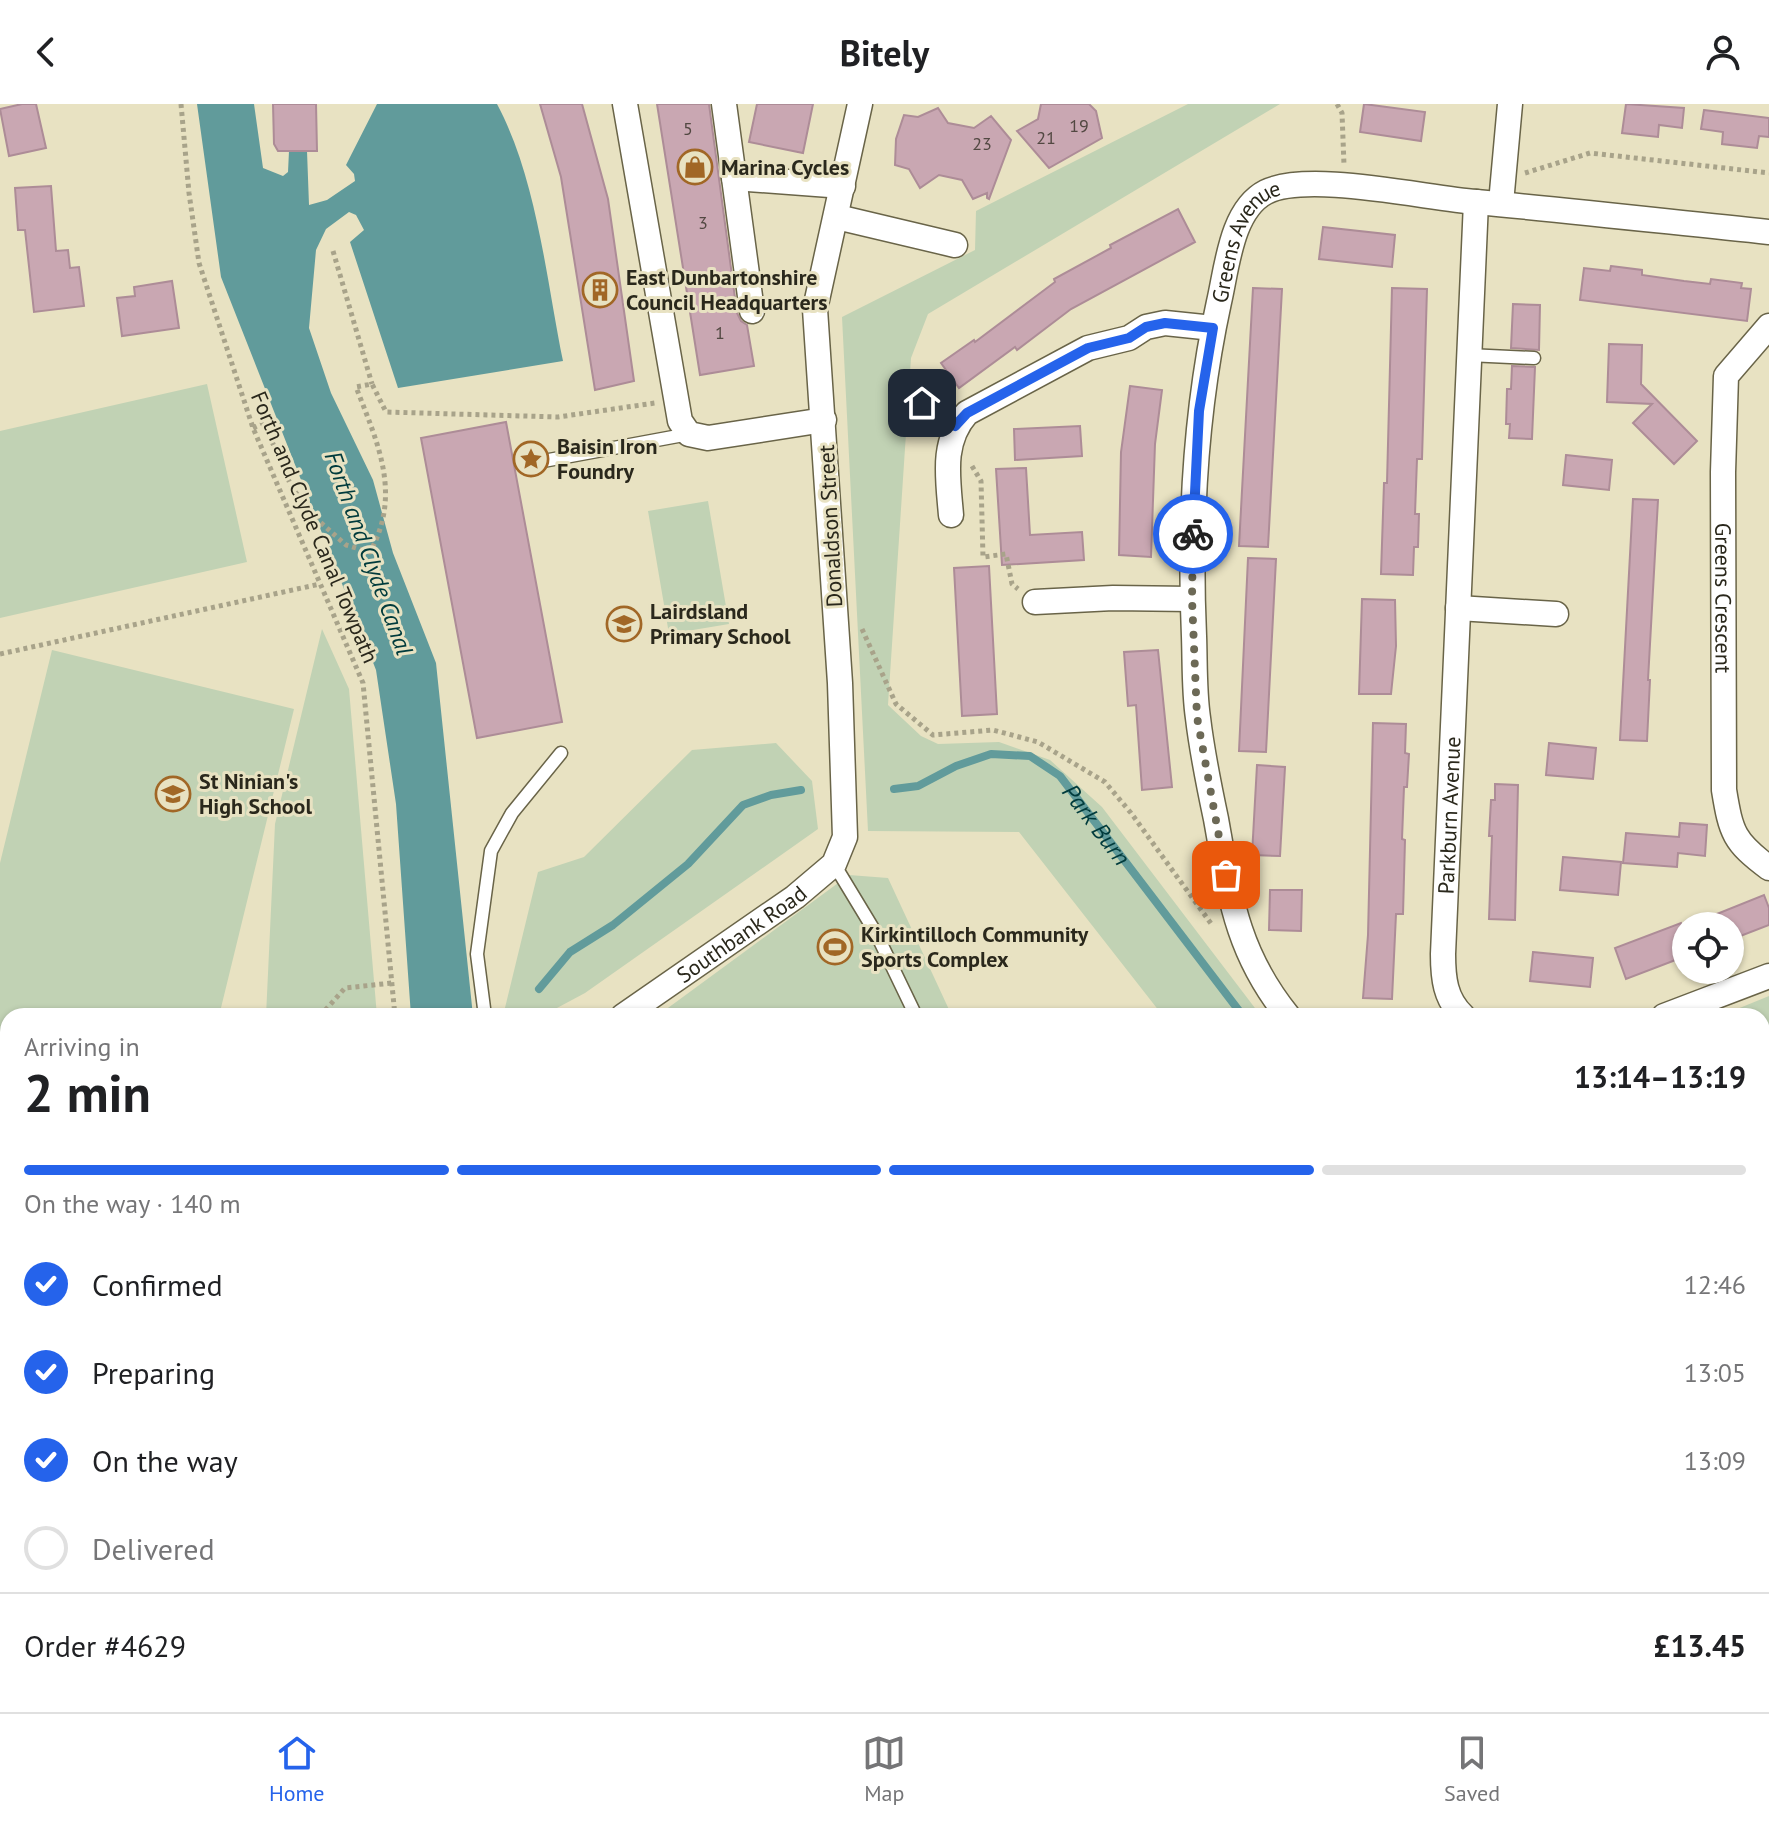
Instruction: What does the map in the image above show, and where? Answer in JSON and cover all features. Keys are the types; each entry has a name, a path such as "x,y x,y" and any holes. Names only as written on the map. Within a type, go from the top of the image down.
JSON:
{"street":[{"path":"625,104 680,421 689,434 708,438 824,420"},
{"path":"724,104 752,311"},
{"name":"Donaldson Street","path":"845,837 840,683 815,309 860,104"},
{"path":"1501,192 1510,104"},
{"path":"734,178 843,186"},
{"name":"Greens Avenue","path":"1281,1008 1249,958 1231,902 1197,717 1192,599 1193,487 1199,411 1213,328 1231,249 1244,212 1263,193 1288,184 1345,186 1476,202 1501,192 1769,232"},
{"name":"Parkburn Avenue","path":"1455,1008 1443,983 1476,202"},
{"path":"837,217 955,245"},
{"path":"951,515 947,464 955,429 967,413 1088,348 1129,338 1146,327 1165,323 1213,328"},
{"name":"Greens Crescent","path":"1769,326 1726,376 1723,504 1724,790 1730,824 1743,848 1769,868"},
{"path":"922,403 955,429"},
{"path":"1035,602 1113,598 1192,599"},
{"path":"1458,608 1556,614"},
{"name":"Southbank Road","path":"641,1008 795,897 834,864 845,837"},
{"path":"1685,1008 1769,976"}],"lane":[{"path":"1468,355 1534,358"},
{"path":"538,462 689,434"},
{"path":"484,1008 477,954 491,851 512,813 561,753"},
{"path":"834,864 877,935 912,1008"},
{"path":"956,1712 963,1712"}],"path":[{"name":"Forth and Clyde Canal Towpath","path":"181,104 199,263 253,428 363,683 394,1008"},
{"path":"1337,104 1342,113 1345,186"},
{"path":"1501,192 1590,153 1769,173"},
{"path":"333,251 372,384 386,412 558,417 676,400"},
{"path":"253,428 264,423 292,488 320,522 346,545 370,552 382,531 387,491 381,452 356,387 372,384"},
{"path":"955,429 981,481 983,557 1006,554 1012,584 1035,602"},
{"path":"0,654 320,584"},
{"path":"857,618 896,704 933,735 993,730 1038,742 1105,782 1215,929"},
{"path":"327,1008 345,988 392,983"}],"green space":[{"path":"1188,104 1280,104 928,314 911,358 888,705 921,736 938,744 999,742 1050,760 1102,807 1255,1008 1157,1008 1019,832 868,831 842,317 975,250 976,211"},
{"path":"207,384 247,562 0,618 0,431"},
{"path":"708,501 729,624 669,634 648,511"},
{"path":"322,629 349,689 376,1008 266,1008 275,824"},
{"path":"52,650 294,709 221,1008 0,1008 0,863"},
{"path":"776,743 812,781 818,829 585,993 557,1008 505,1008 538,872 584,857 692,750"},
{"name":"Kirkintilloch Community Sports Complex","path":"849,875 888,878 948,1008 668,1008"},
{"path":"1769,996 1769,1008 1740,1008"}],"water":[{"name":"Forth and Clyde Canal","path":"197,104 254,104 263,168 283,176 288,172 289,151 307,151 309,205 327,200 355,181 354,174 346,165 377,104 497,104 511,133 531,196 563,361 398,388 350,242 364,230 356,215 349,212 326,229 316,250 309,328 331,393 373,480 393,553 436,663 472,1008 410,1008 396,804 376,670 221,277"}],"building":[{"path":"36,104 46,148 9,156 0,109"},
{"path":"273,104 316,104 317,151 278,151 274,144"},
{"name":"East Dunbartonshire Council Headquarters","path":"540,104 582,104 608,199 634,381 595,390 561,177"},
{"path":"657,104 709,104 737,313 747,325 754,366 700,375"},
{"path":"757,104 813,104 803,153 749,142"},
{"path":"1041,104 1089,104 1096,111 1102,138 1049,168 1017,131 1038,119"},
{"path":"1364,104 1425,112 1421,141 1360,132"},
{"path":"1626,104 1684,108 1682,128 1659,125 1658,137 1622,133"},
{"path":"938,108 948,123 974,128 991,116 1011,140 989,199 987,193 973,199 962,180 939,175 920,188 909,169 895,165 896,139 904,115 918,117"},
{"path":"1704,110 1769,118 1769,137 1759,136 1757,148 1722,144 1723,132 1701,129"},
{"path":"51,186 56,251 68,250 70,268 79,267 84,306 34,312 25,230 18,230 15,188"},
{"path":"1178,209 1195,242 1071,309 959,388 941,363 975,342 1055,282 1054,279"},
{"path":"1323,227 1395,235 1392,267 1319,259"},
{"path":"1611,266 1642,270 1642,275 1684,281 1710,284 1711,279 1742,283 1741,288 1751,289 1747,321 1580,300 1584,268 1610,271"},
{"path":"172,281 179,328 122,336 117,298 135,296 134,287"},
{"path":"1253,288 1282,289 1268,547 1239,546"},
{"path":"1392,288 1427,289 1422,459 1417,459 1415,514 1419,514 1418,547 1414,547 1413,575 1381,574 1384,483 1387,483"},
{"path":"1513,304 1540,305 1539,350 1511,348"},
{"path":"1609,344 1642,345 1641,384 1697,441 1674,464 1633,423 1652,404 1607,402"},
{"path":"1512,366 1535,367 1532,439 1509,438 1510,424 1506,424 1507,389 1511,389"},
{"path":"1130,386 1162,390 1155,444 1151,557 1119,555 1121,452"},
{"path":"506,422 562,722 477,738 421,438"},
{"path":"1080,426 1082,456 1015,460 1014,429"},
{"path":"1566,455 1612,460 1609,490 1563,485"},
{"path":"1026,468 1030,535 1082,532 1084,560 1002,565 996,469"},
{"path":"1633,499 1658,500 1647,741 1620,740"},
{"path":"1248,558 1276,559 1266,752 1239,751"},
{"path":"989,566 997,714 962,716 954,568"},
{"path":"1362,599 1395,600 1396,646 1391,694 1359,694"},
{"path":"1158,650 1172,787 1142,790 1136,705 1128,706 1124,652"},
{"path":"1373,723 1406,724 1405,753 1409,754 1402,839 1405,840 1403,914 1396,914 1392,999 1363,998 1368,935"},
{"path":"1549,743 1596,748 1593,779 1546,775"},
{"path":"1257,765 1285,767 1280,856 1252,855"},
{"path":"1495,784 1518,785 1515,920 1489,919 1492,836 1489,836"},
{"path":"1680,823 1707,825 1705,856 1678,853 1677,867 1623,863 1626,833 1679,837"},
{"path":"1563,857 1621,862 1618,895 1560,890"},
{"path":"1270,890 1302,890 1301,931 1269,930"},
{"path":"1764,895 1769,908 1769,925 1744,935 1744,912 1722,912"},
{"path":"1672,926 1672,961 1626,979 1615,948"},
{"path":"1533,952 1593,958 1590,987 1530,981"}],"waterway":[{"name":"Park Burn","path":"894,789 918,786 956,766 991,754 1030,756 1060,776 1237,1008"},
{"name":"Park Burn","path":"539,989 570,952 613,925 688,864 743,805 771,795 801,790"}],"way so far":[{"path":"1193,534 1192,599 1197,717 1226,875"}],"place":[{"name":"Marina Cycles","path":"695,167"},
{"name":"East Dunbartonshire Council Headquarters","path":"600,290"},
{"name":"Baisin Iron Foundry","path":"531,459"},
{"name":"Lairdsland Primary School","path":"624,624"},
{"name":"St Ninian's High School","path":"173,794"},
{"name":"Kirkintilloch Community Sports Complex","path":"835,947"}],"route":[{"path":"922,403 955,426 967,413 1088,348 1129,338 1146,327 1165,323 1213,328 1199,411 1193,534"}]}
